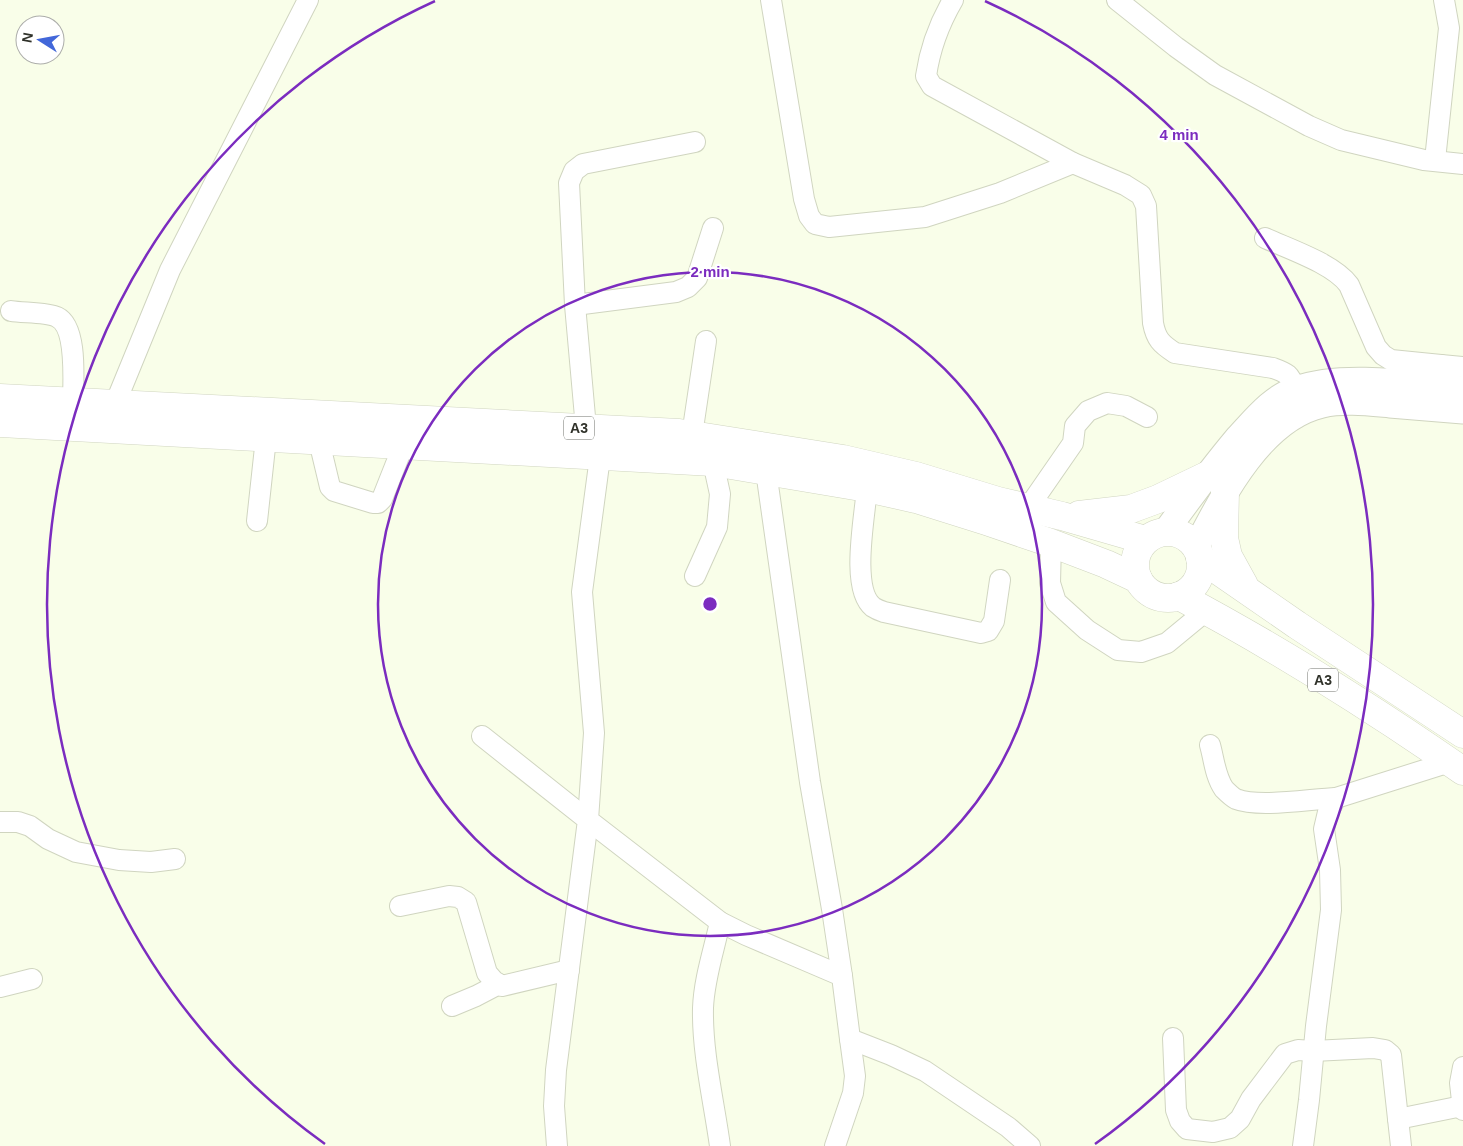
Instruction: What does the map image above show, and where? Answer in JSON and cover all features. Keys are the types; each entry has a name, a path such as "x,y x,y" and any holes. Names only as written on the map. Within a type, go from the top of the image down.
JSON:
{"highway":[{"name":"A3","path":"0,398 115,404 320,428 403,446 713,462 867,488 916,499 1051,543 1106,564 1138,579"},
{"name":"A3","path":"0,423 266,438 320,428 586,428 692,435 843,459 916,476 998,501 1156,536"},
{"path":"1062,516 1100,514 1131,509 1158,499 1215,484 1228,556 1248,591"},
{"path":"1178,533 1188,538 1198,552 1200,570 1197,581 1189,590 1179,596 1168,598 1154,595 1142,586 1135,572 1135,560 1138,549 1156,536 1178,533"},
{"name":"A3","path":"1198,552 1248,591 1463,734"},
{"name":"A3","path":"1179,596 1206,610 1336,688 1456,767"}],"main road":[{"path":"1198,552 1215,484 1258,415 1278,399 1295,389 1336,380 1439,376 1463,389"},
{"path":"1156,536 1215,484 1239,472 1258,448 1286,421 1321,405 1358,403 1463,411"}],"street":[{"path":"115,404 170,270 308,0"},
{"path":"771,0 804,199 808,216 815,224 829,227 925,217 1000,193 1073,163"},
{"path":"953,0 936,32 931,49 926,76 932,86 1073,163 1125,185 1142,195 1146,206 1153,322 1155,334 1164,346 1175,353 1273,368 1291,377 1295,389"},
{"path":"1117,0 1215,75 1309,126 1341,140 1424,160 1463,164"},
{"path":"1435,160 1449,28 1444,0"},
{"path":"586,428 574,305 568,183 574,170 583,164 694,142"},
{"path":"574,305 676,292 688,287 697,278 713,228"},
{"path":"1265,238 1334,270 1344,278 1350,285 1376,346 1383,355 1391,360 1439,376 1463,367"},
{"path":"11,311 56,316 62,321 72,340 73,402"},
{"path":"692,435 706,341"},
{"path":"1028,508 1072,443 1075,426 1088,411 1107,403 1126,406 1147,417"},
{"path":"320,428 330,487 334,491 373,504 378,503 382,499 403,446"},
{"path":"257,521 266,438"},
{"path":"557,1146 554,1106 556,1070 588,820 594,733 582,592 600,457"},
{"path":"696,576 717,527 720,494 713,462"},
{"path":"766,471 810,782 832,909 855,1076 853,1093 835,1146"},
{"path":"867,488 860,569 866,597 873,607 884,612 981,633 988,631 994,621 1000,580"},
{"path":"1051,543 1050,583 1056,602 1088,630 1118,650 1141,652 1167,643 1206,610"},
{"path":"482,736 720,922 842,976"},
{"path":"1210,745 1217,774 1224,789 1233,798 1261,802 1336,798 1456,767"},
{"path":"1302,1146 1331,910 1330,870 1324,829 1328,812 1336,798"},
{"path":"0,822 18,822 30,826 48,840 76,852 119,860 151,862 175,859"},
{"path":"400,906 448,896 458,897 466,902 487,973 494,982 502,986 569,970"},
{"path":"720,922 706,979 704,1008 705,1039 720,1146"},
{"path":"0,987 32,979"},
{"path":"452,1006 499,984"},
{"path":"1173,1038 1176,1110 1180,1121 1187,1129 1214,1132 1230,1128 1240,1119 1251,1099 1285,1054 1298,1050 1373,1048 1385,1050 1391,1055 1401,1146"},
{"path":"850,1039 925,1071 1008,1127 1030,1146"},
{"path":"1398,1119 1463,1108 1460,1083 1463,1067"}]}
